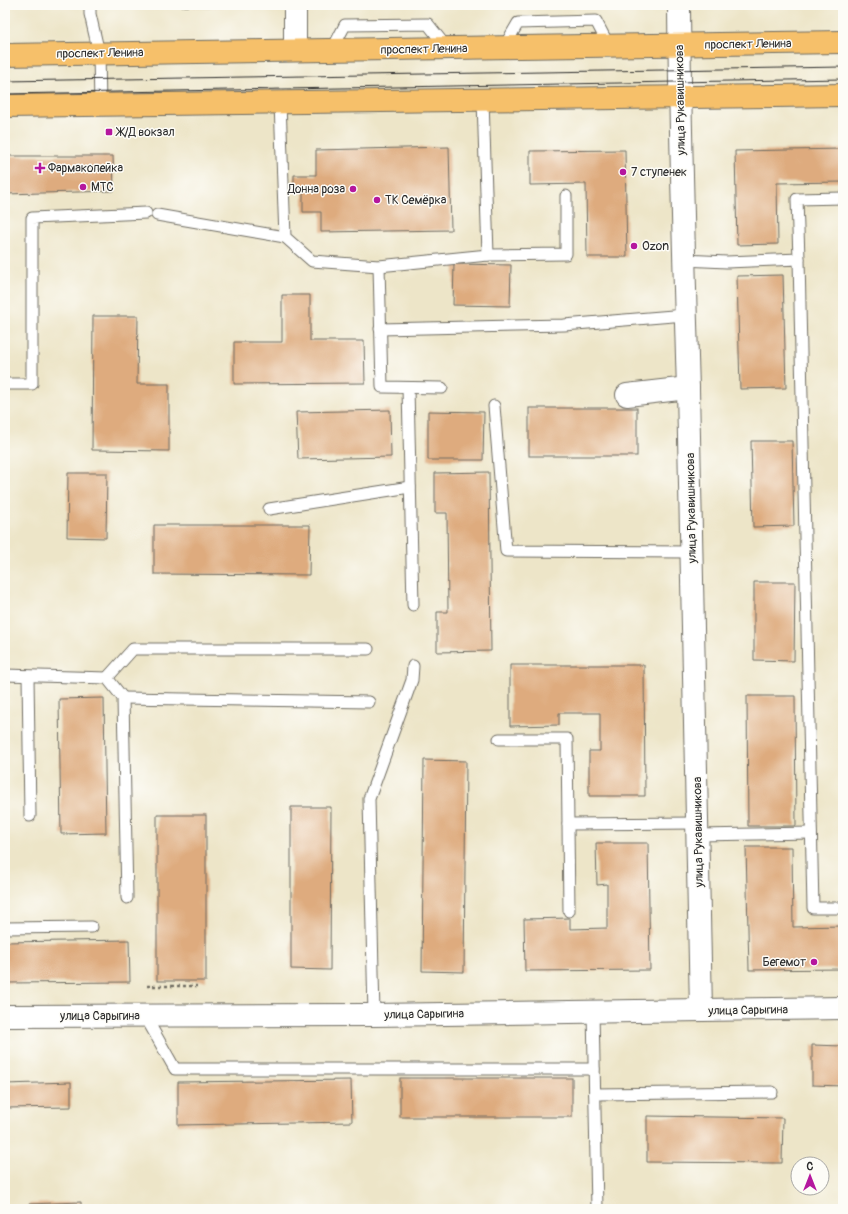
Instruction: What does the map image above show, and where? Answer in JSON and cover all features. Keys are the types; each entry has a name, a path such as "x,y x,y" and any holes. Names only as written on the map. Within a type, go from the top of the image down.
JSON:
{"main road":[{"name":"проспект Ленина","path":"5,55 843,42"},
{"path":"5,106 843,95"}],"street":[{"path":"295,5 295,50"},
{"name":"улица Рукавишникова","path":"679,5 683,260 692,552 701,1010"},
{"path":"627,395 688,388"},
{"name":"улица Сарыгина","path":"5,1016 374,1015 843,1008"}],"lane":[{"path":"90,5 90,14 99,53 100,105"},
{"path":"483,100 488,255"},
{"path":"280,103 285,237"},
{"path":"5,384 32,384 32,218 152,214 285,237 312,261 379,266 488,255 566,254 566,196"},
{"path":"843,198 797,199 813,908 843,908"},
{"path":"683,260 727,262 799,260"},
{"path":"379,266 382,387 442,388"},
{"path":"380,329 564,325 685,315"},
{"path":"408,388 413,605"},
{"path":"494,406 506,551 692,552"},
{"path":"269,509 410,487"},
{"path":"5,675 107,678 133,650 368,650"},
{"path":"374,1015 369,799 412,680 413,666"},
{"path":"28,676 30,816"},
{"path":"107,678 123,698 127,898"},
{"path":"123,698 369,702"},
{"path":"499,739 567,739 570,911"},
{"path":"568,824 811,834"},
{"path":"5,928 92,927"},
{"path":"593,1012 596,1209"},
{"path":"145,1016 176,1069 594,1069"},
{"path":"595,1094 772,1092"}],"path":[{"path":"147,986 197,986"}],"building":[{"path":"250,5 250,7 133,6"},
{"name":"ТК Семёрка","path":"449,147 451,230 321,232 321,212 303,212 303,189 294,189 294,175 316,175 316,150"},
{"path":"843,149 843,182 777,183 778,244 737,245 735,151"},
{"path":"625,150 627,257 587,257 586,184 530,185 530,151"},
{"path":"5,156 113,156 114,191 5,194"},
{"path":"454,264 511,265 510,306 453,305"},
{"path":"783,275 786,388 740,389 737,276"},
{"path":"282,295 310,295 310,341 364,341 365,383 234,384 234,342 282,342"},
{"path":"93,316 138,316 137,384 169,384 169,451 92,450"},
{"path":"529,408 637,408 637,456 529,456"},
{"path":"390,410 391,457 298,459 296,412"},
{"path":"428,411 484,412 483,460 428,460"},
{"path":"751,441 792,441 794,526 753,527"},
{"path":"489,472 491,651 437,652 437,612 448,612 447,513 435,513 435,473"},
{"path":"68,473 107,473 106,538 67,537"},
{"path":"154,525 310,525 309,575 154,574"},
{"path":"754,582 795,582 794,661 754,660"},
{"path":"510,665 644,665 645,796 589,796 589,751 600,751 600,713 559,713 559,725 510,726"},
{"path":"747,696 795,696 796,826 748,826"},
{"path":"104,698 106,833 61,834 59,699"},
{"path":"424,760 466,761 464,972 422,971"},
{"path":"291,807 331,807 330,970 291,969"},
{"path":"157,815 206,815 206,981 157,981"},
{"path":"596,843 648,843 650,970 525,971 524,919 570,918 570,929 607,928 607,884 597,885"},
{"path":"746,847 792,847 793,927 843,926 843,969 749,970"},
{"path":"129,940 130,982 5,983 5,942"},
{"path":"812,1045 843,1046 843,1086 812,1085"},
{"path":"400,1078 572,1078 572,1117 400,1117"},
{"path":"351,1080 352,1122 178,1125 178,1082"},
{"path":"71,1082 71,1107 5,1108 5,1084"},
{"path":"647,1116 783,1118 782,1163 647,1162"},
{"path":"81,1202 81,1209 29,1209 29,1204"}],"tram line":[{"path":"5,81 843,67"},
{"path":"5,94 843,79"}],"place":[{"name":"Ж/Д вокзал","path":"109,132"},
{"name":"Фармакопейка","path":"40,168"},
{"name":"7 ступенек","path":"623,172"},
{"name":"МТС","path":"83,187"},
{"name":"Донна роза","path":"353,189"},
{"name":"ТК Семёрка","path":"377,200"},
{"name":"Ozon","path":"634,246"},
{"name":"Бегемот","path":"814,962"}]}
